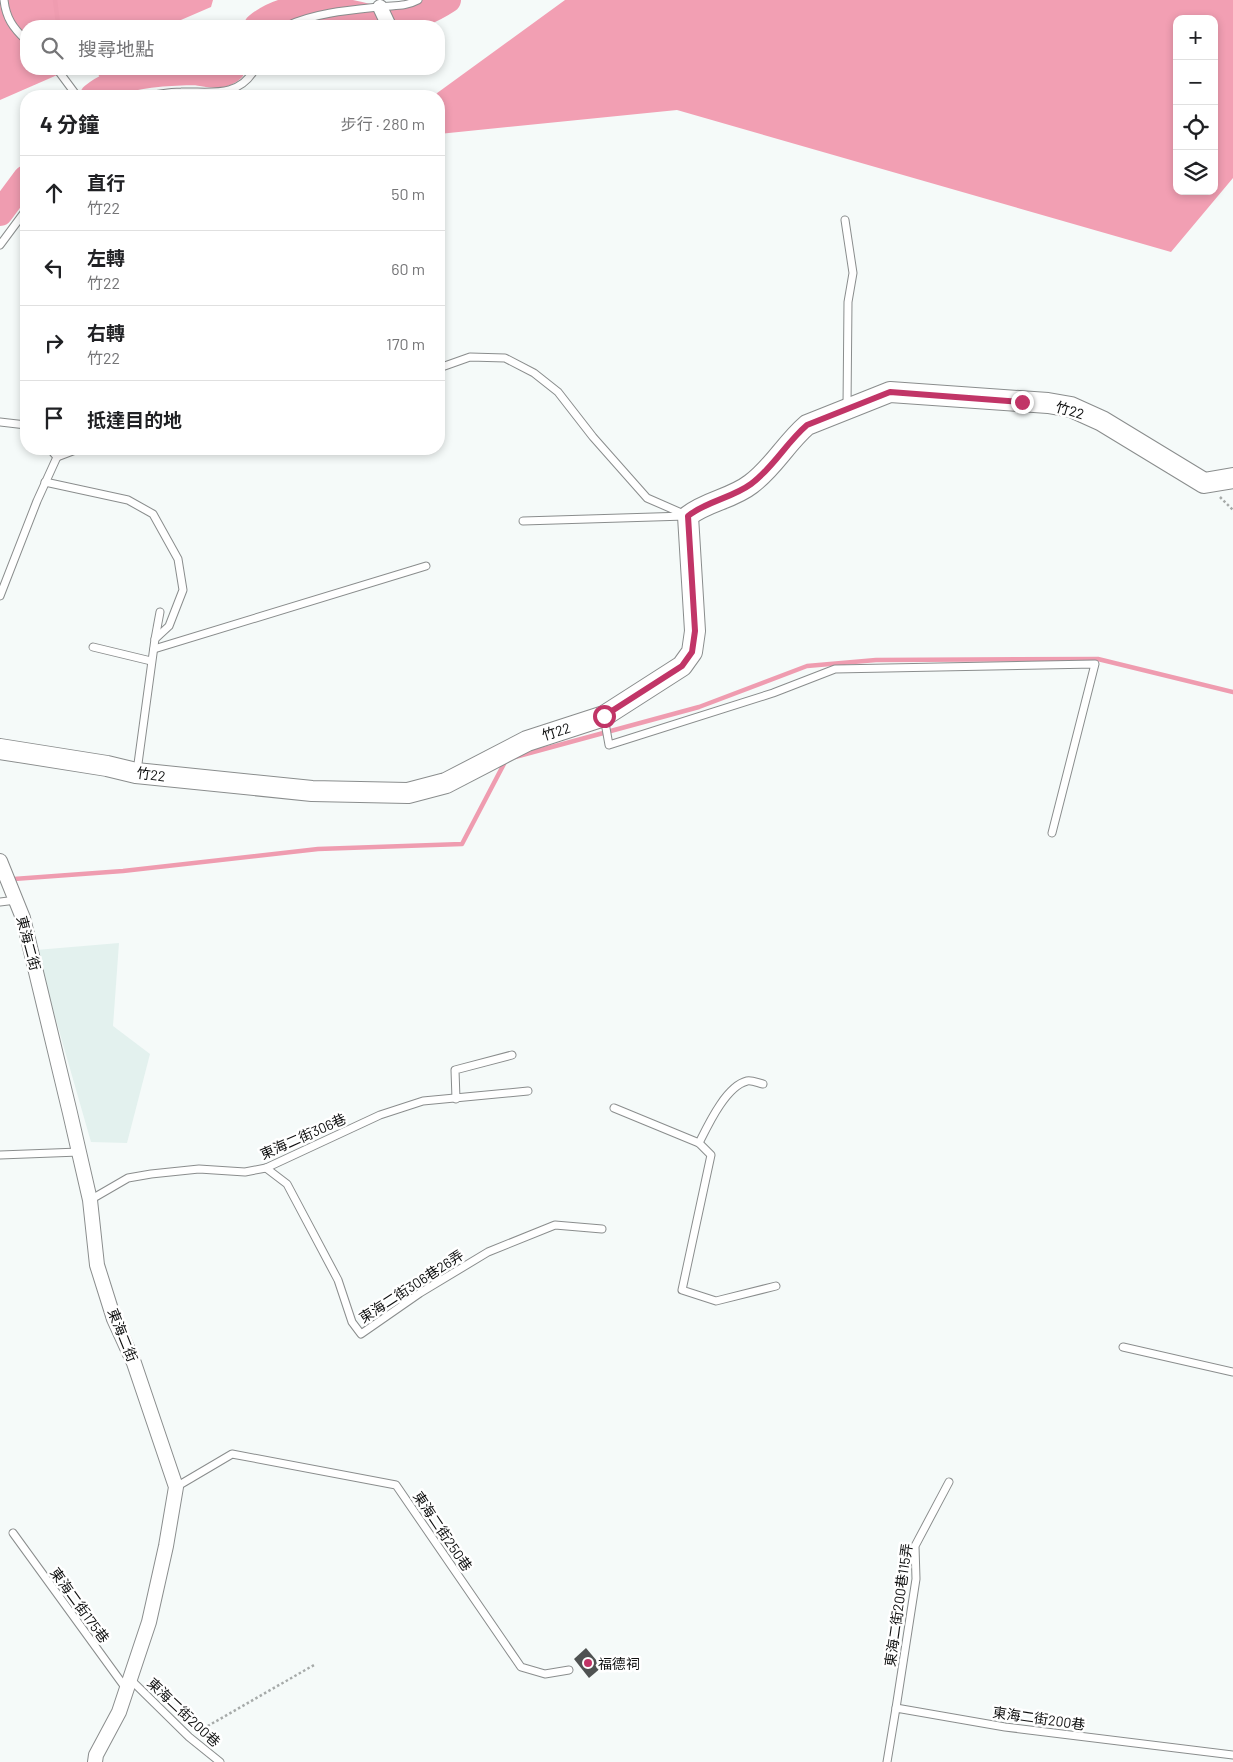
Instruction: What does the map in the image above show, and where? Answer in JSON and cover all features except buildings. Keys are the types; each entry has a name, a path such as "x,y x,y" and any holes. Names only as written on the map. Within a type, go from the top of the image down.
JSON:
{"street":[{"name":"竹22","path":"0,749 107,766 136,773 312,792 408,793 446,783 527,741 604,716 682,666 692,652 695,631 688,516 698,508 748,486 762,476 796,434 807,425 890,392 1056,404 1071,407 1102,421 1204,483 1233,478"},
{"name":"東海二街","path":"0,861 23,918 90,1200 98,1265 114,1319 134,1363 176,1487 166,1546 149,1622 129,1685 95,1762"}],"lane":[{"path":"4,0 5,10 12,27 20,34"},
{"path":"304,20 356,11 384,16 418,0"},
{"path":"61,75 72,90"},
{"path":"226,90 235,88 249,75"},
{"path":"0,245 20,218"},
{"path":"845,220 853,274 848,302 847,409"},
{"path":"445,366 470,357 505,358 534,373 558,392 592,437 647,498 688,516"},
{"path":"0,422 20,424"},
{"path":"0,596 45,482 57,457 62,455"},
{"path":"45,482 128,500 153,514 178,559 184,590 169,626 155,640"},
{"path":"523,521 688,516"},
{"path":"154,649 426,566"},
{"path":"136,773 151,661 160,612"},
{"path":"93,647 151,661"},
{"path":"604,716 609,745 774,693 835,669 1095,664 1052,833"},
{"path":"0,902 16,900"},
{"path":"456,1099 455,1070 512,1055"},
{"path":"699,1143 718,1108 739,1085 749,1081 763,1084"},
{"name":"東海二街306巷","path":"90,1200 128,1178 199,1169 245,1172 266,1168 380,1115 423,1101 528,1091"},
{"path":"614,1108 699,1143 711,1156 682,1290 716,1301 776,1286"},
{"path":"0,1156 79,1152"},
{"name":"東海二街306巷26弄","path":"266,1168 287,1184 338,1280 352,1322 361,1334 420,1293 488,1252 555,1225 602,1229"},
{"path":"1123,1347 1233,1372"},
{"name":"東海二街250巷","path":"176,1487 232,1454 396,1485 521,1668 545,1674 569,1670"},
{"name":"東海二街200巷115弄","path":"896,1708 916,1579 916,1546 949,1482"},
{"name":"東海二街175巷","path":"13,1533 129,1685"},
{"name":"東海二街200巷","path":"129,1685 220,1762"},
{"path":"888,1762 896,1708"},
{"name":"東海二街200巷","path":"896,1708 1004,1727 1233,1755"}],"path":[{"path":"189,1737 314,1665"}],"shaded area":[{"path":"0,0 213,0 211,7 181,20 20,20 20,75 57,75 0,100"},
{"path":"565,0 1233,0 1233,178 1171,252 677,110 445,133 445,90 441,90"},
{"path":"119,943 113,1026 150,1054 127,1143 91,1142 36,950"}],"waterway":[{"path":"55,0 58,20"},
{"path":"401,20 421,14 448,0"},
{"path":"266,20 282,12 310,8 339,11 380,20"},
{"path":"101,75 108,85"},
{"path":"102,90 127,79 148,75"},
{"path":"212,75 217,75"},
{"path":"0,213 20,186"},
{"path":"515,757 699,707 807,666 876,660 1098,659 1233,692"},
{"path":"0,880 123,871 318,849 462,844 506,760"}],"place":[{"name":"福德祠","path":"588,1663"}],"route":[{"path":"604,716 670,675 682,666 692,652 695,631 688,516 698,508 748,486 762,476 796,434 807,425 890,392 1022,402"}]}
